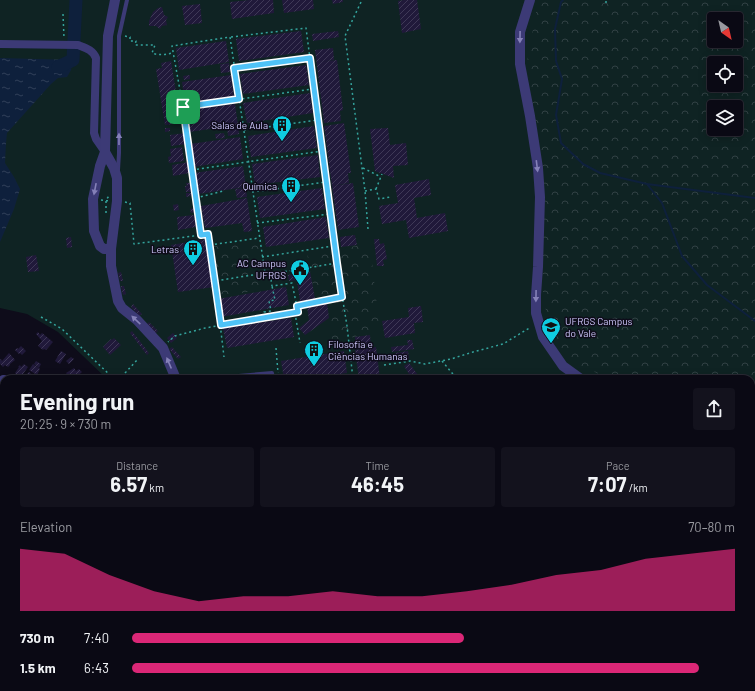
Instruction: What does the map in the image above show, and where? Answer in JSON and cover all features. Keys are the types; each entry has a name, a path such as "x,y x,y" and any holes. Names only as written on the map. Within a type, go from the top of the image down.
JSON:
{"street":[{"path":"112,249 104,249 100,246 94,231 93,200 100,166 105,152 108,36 116,0"},
{"path":"530,0 520,32 520,64 538,168 540,197 536,313 543,337 563,366 575,375"},
{"path":"0,44 78,45 87,48 96,58 94,133 96,139 114,168 117,178 117,201 111,266 118,301 122,308 138,320 163,348 174,375"}],"lane":[{"path":"117,178 119,153 119,36 128,0"},
{"path":"250,375 272,373 272,375"}],"path":[{"path":"361,2 345,36 365,191 368,229"},
{"path":"63,14 67,44"},
{"path":"201,235 183,107 172,46 306,28 334,246 347,326 353,375"},
{"path":"119,36 130,36 130,41 136,41 135,45 155,46 152,53 154,54 160,55 173,53"},
{"path":"230,37 264,274"},
{"path":"234,68 310,58"},
{"path":"183,107 314,89"},
{"path":"244,130 318,120"},
{"path":"192,170 248,161 322,152"},
{"path":"362,168 381,177"},
{"path":"382,174 376,189 379,199 390,197"},
{"path":"252,192 326,182"},
{"path":"365,191 376,189"},
{"path":"196,198 223,191"},
{"path":"257,223 330,214"},
{"path":"132,219 134,244 208,234 224,357"},
{"path":"210,245 259,238"},
{"path":"262,257 334,246"},
{"path":"215,281 337,263"},
{"path":"265,318 264,312 271,311 269,301 275,300 270,274"},
{"path":"272,286 292,283 298,312 295,313 300,343"},
{"path":"297,306 342,297"},
{"path":"166,343 175,336 205,328 295,313"},
{"path":"41,317 62,329 110,375"},
{"path":"384,365 410,362 425,364 442,361 503,344 533,326"},
{"path":"276,348 279,375"},
{"path":"122,375 138,359"},
{"path":"442,361 454,375"}],"green space":[{"name":"UFRGS Campus do Vale","path":"0,0 755,0 755,375 103,375 58,332 27,314 0,308"},
{"path":"541,0 755,0 755,375 601,375 569,361 551,335 543,296 542,187 527,62 537,7"},
{"path":"258,240 265,289 220,297 212,246"},
{"path":"370,244 380,333 348,338 349,350 333,352 328,302 316,304 307,253"}],"water":[{"path":"0,58 73,60 71,70 67,77 58,78 51,84 7,133 5,163 20,189 14,209 0,242"}],"building":[{"path":"273,0 274,13 232,19 230,2"},
{"path":"282,0 313,0 314,9 284,13"},
{"path":"332,0 343,0 343,2 333,4"},
{"path":"417,0 421,29 402,33 398,1"},
{"path":"200,4 202,23 185,25 182,6"},
{"path":"162,7 164,15 168,17 166,20 167,25 162,26 160,29 156,26 149,26 149,21 153,12"},
{"path":"301,31 304,52 239,61 236,39"},
{"path":"338,31 339,37 313,41 312,34"},
{"path":"226,41 229,62 179,70 176,48"},
{"path":"333,48 334,60 320,62 337,60 343,110 340,111 341,121 324,123 315,50"},
{"path":"171,61 181,123 165,125 156,69 162,68 161,63"},
{"path":"229,63 230,72 221,73 220,64"},
{"path":"306,65 309,85 243,94 240,74"},
{"path":"190,75 190,79 184,80 183,76"},
{"path":"231,75 234,96 185,103 182,82"},
{"path":"310,93 313,113 247,123 243,103"},
{"path":"235,104 238,125 189,132 186,110"},
{"path":"344,123 351,173 348,173 349,183 332,186 324,126"},
{"path":"238,125 239,134 228,136 227,127"},
{"name":"Salas de Aula","path":"314,126 317,148 251,157 248,136"},
{"path":"165,128 170,128 170,131 165,132"},
{"path":"388,128 390,145 406,143 408,165 393,166 394,178 375,171 370,129"},
{"path":"186,133 187,144 171,146 170,135"},
{"path":"224,133 225,138 216,139 215,134"},
{"path":"240,137 243,159 193,167 190,144"},
{"path":"182,147 184,161 169,163 168,157 171,156 170,149"},
{"path":"318,155 320,177 255,185 252,164"},
{"path":"189,162 189,173 173,176 172,165"},
{"path":"243,166 246,187 198,194 194,173"},
{"path":"429,179 431,195 414,198 417,218 445,213 448,231 409,238 406,220 382,224 379,206 398,203 395,185"},
{"path":"186,183 190,183 191,192 186,192"},
{"path":"353,183 359,227 338,230 332,186"},
{"path":"246,188 247,197 237,198 235,189"},
{"name":"Química","path":"322,188 325,209 260,218 257,197"},
{"path":"186,193 191,193 191,196 186,197"},
{"name":"Química","path":"247,198 252,231 244,232 242,223 205,228 201,206"},
{"path":"178,204 179,210 174,211 173,205"},
{"path":"194,208 195,212 191,213 190,209"},
{"path":"194,215 196,227 178,230 177,217"},
{"path":"326,217 329,238 266,247 263,227"},
{"path":"355,235 357,245 341,247 340,237"},
{"path":"71,237 72,247 67,248 66,238"},
{"name":"Letras","path":"207,239 214,287 178,292 171,245"},
{"path":"374,239 379,239 380,244 384,243 387,259 383,260 384,266 377,266"},
{"path":"36,255 39,271 28,272 26,257"},
{"path":"310,271 315,299 300,302 297,280 289,281 288,275"},
{"path":"121,272 123,281 120,281 118,273"},
{"path":"121,286 124,286 126,294 123,295"},
{"path":"286,287 289,305 221,317 218,299"},
{"path":"327,303 329,318 305,335 299,328 309,320 307,306"},
{"path":"133,304 142,314 139,316 131,307"},
{"path":"421,306 423,322 414,323 415,333 385,338 382,321 409,317 408,308"},
{"path":"291,318 294,337 227,348 223,328"},
{"path":"149,322 158,331 155,334 147,324"},
{"path":"132,331 149,353 147,355 130,333"},
{"path":"38,332 40,335 42,333 53,342 46,350 43,350 38,346 42,341 36,334"},
{"path":"173,333 177,338 171,343 167,338"},
{"path":"370,335 371,346 356,348 355,337"},
{"path":"114,338 121,345 110,355 103,347"},
{"path":"407,340 412,340 414,349 392,352 391,347 408,345"},
{"path":"21,346 26,351 22,355 15,350"},
{"path":"172,347 181,357 178,359 169,349"},
{"name":"Filosofia e Ciências Humanas","path":"376,347 380,375 358,375 355,350"},
{"path":"61,351 66,354 60,364 55,361"},
{"name":"Filosofia e Ciências Humanas","path":"344,351 347,373 334,375 283,375 281,361"},
{"path":"408,351 409,359 396,361 395,353"},
{"path":"9,353 15,360 8,367 5,365 3,367 0,364 0,360 1,359 2,361"},
{"path":"71,357 74,359 69,364 66,361"},
{"path":"36,361 41,364 39,368 34,364"},
{"path":"409,363 418,375 410,375 404,366"},
{"path":"24,364 28,367 22,375 17,375 15,373 18,367 20,365 21,367"},
{"path":"33,364 40,369 37,375 29,370"},
{"path":"74,368 76,371 79,369 82,372 79,375 68,375 66,373"}],"waterway":[{"path":"58,67 73,60 76,0"},
{"path":"563,0 561,2 555,29 556,61 562,79 556,115 561,143 583,164 600,173 647,184 662,203 682,256 707,285 755,321"},
{"path":"647,184 755,198"}],"place":[{"name":"Salas de Aula","path":"282,142"},
{"name":"Química","path":"291,203"},
{"name":"Letras","path":"193,266"},
{"name":"AC Campus UFRGS","path":"300,286"},
{"name":"UFRGS Campus do Vale","path":"551,344"},
{"name":"Filosofia e Ciências Humanas","path":"314,367"}],"route":[{"path":"310,58 342,297 297,306 298,312 221,325 208,234 201,235 183,107 239,99 234,68 310,58"}]}
